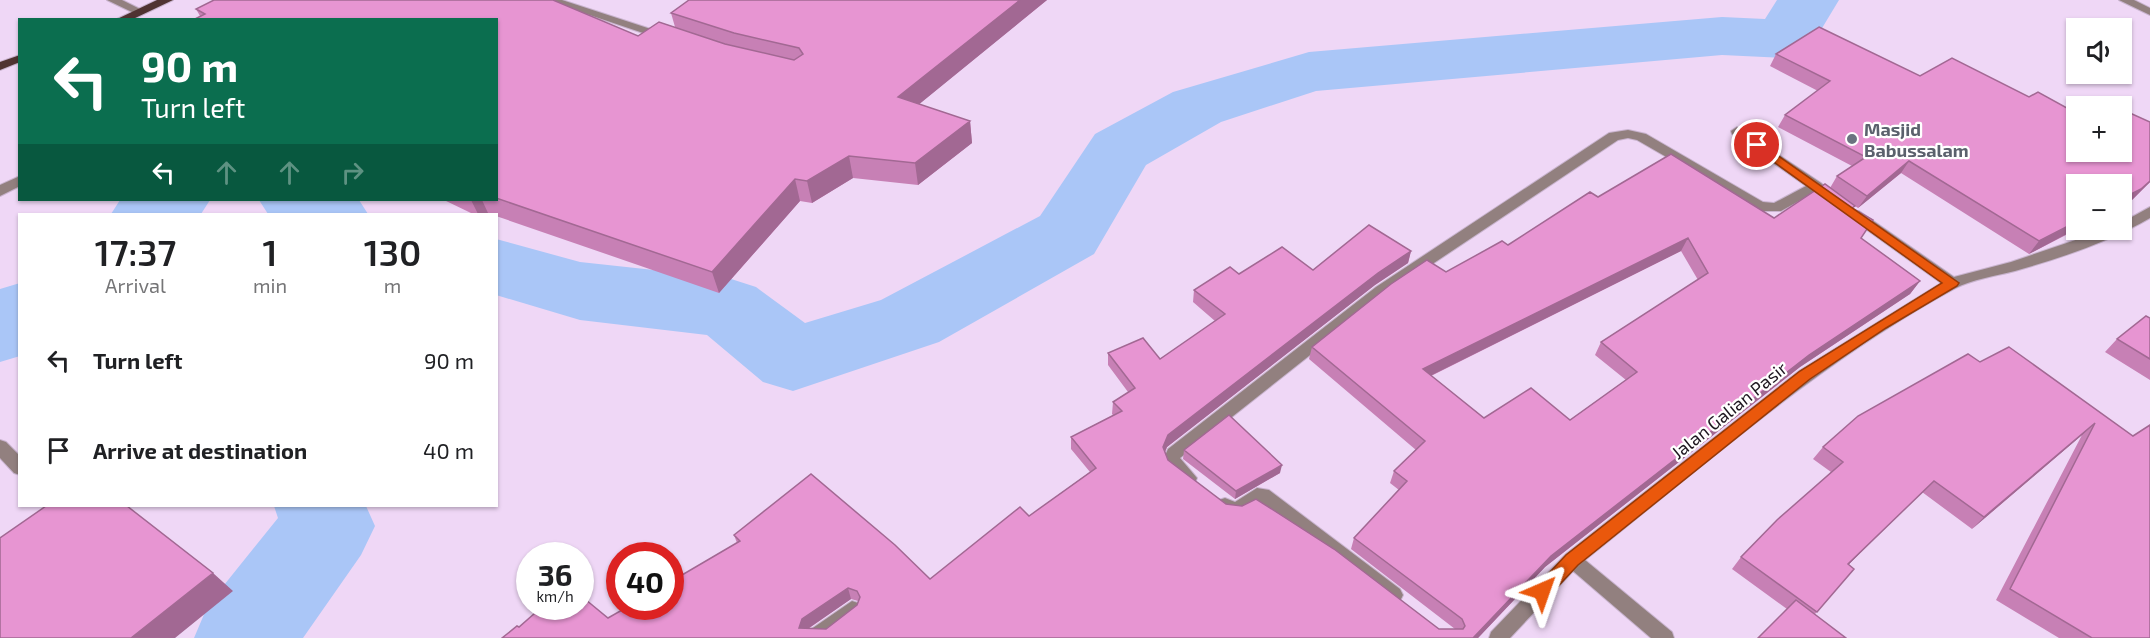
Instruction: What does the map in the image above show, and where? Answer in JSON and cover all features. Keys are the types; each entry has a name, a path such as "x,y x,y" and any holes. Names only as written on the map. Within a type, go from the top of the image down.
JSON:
{"main road":[{"path":"125,18 167,0"},
{"path":"0,66 18,59"}],"street":[{"path":"113,0 140,12"},
{"path":"551,0 573,3 675,40"},
{"path":"2125,0 2150,12"},
{"path":"1737,131 1952,283"},
{"path":"1201,488 1175,466 1172,458 1174,454 1381,291 1614,136 1628,134 1641,137 1755,203 1770,208 1776,208 1815,186"},
{"path":"0,191 18,181"},
{"name":"Jalan Galian Pasir","path":"2132,223 2150,213"},
{"name":"Jalan Galian Pasir","path":"1498,638 1572,560 1805,375 1952,283 2014,266 2088,240"},
{"path":"0,447 18,466"},
{"path":"1216,499 1234,511 1257,495 1263,495 1411,609"},
{"path":"1572,560 1665,638"},
{"path":"814,638 852,609"}],"building":[{"path":"214,0 553,0 638,36 659,22 725,44 794,60 803,54 799,48 734,33 671,13 689,0 1020,0 898,97 970,121 915,163 849,156 807,181 795,179 712,272 498,199 498,18 197,18 205,14 196,9"},
{"path":"1819,27 1920,76 1952,58 2029,97 2038,92 2066,107 2066,162 2132,162 2132,114 2150,122 2150,181 2132,194 2132,174 2066,174 2066,227 2039,241 1909,161 1867,196 1837,176 1866,157 1785,115 1830,81 1776,54"},
{"path":"1671,154 1774,218 1825,184 1855,206 1852,208 1873,220 1861,238 1920,281 1809,355 1551,556 1473,638 502,638 527,620 594,620 594,606 606,616 606,620 684,620 684,574 740,541 734,535 811,474 895,545 930,579 1020,507 1029,516 1096,468 1071,437 1122,411 1113,402 1135,388 1108,353 1143,338 1160,359 1225,314 1194,290 1230,267 1239,274 1282,247 1313,270 1369,225 1411,251 1378,273 1168,435 1163,447 1168,460 1226,504 1242,506 1256,499 1334,549 1439,629 1463,629 1465,626 1462,619 1354,538 1407,481 1394,471 1425,441 1312,347 1391,284 1427,260 1446,272 1502,241 1508,245 1590,192 1598,197","holes":["1688,238 1708,273 1601,342 1637,372 1570,420 1531,388 1484,418 1423,369","848,588 857,591 860,597 857,605 826,629 799,628 802,619"]},
{"path":"2146,316 2150,318 2150,359 2117,339"},
{"path":"2009,347 2133,436 2150,425 2150,638 2092,638 2010,589 2095,423 1984,517 1934,481 1848,564 1854,569 1817,612 1741,557 1777,520 1843,462 1823,447 1858,416 1968,354 1980,362"},
{"path":"1229,415 1282,465 1236,491 1184,450"},
{"path":"45,507 128,507 213,573 131,638 0,638 0,538"},
{"path":"1796,600 1846,638 1758,638"}],"waterway":[{"path":"498,268 580,291 728,308 793,359 910,321 1067,235 1120,150 1197,107 1309,72 1722,36 1784,39 1808,0"},
{"path":"150,213 171,201"},
{"path":"298,201 328,213"},
{"path":"0,331 18,315"},
{"path":"244,638 328,526 320,507"}],"place":[{"name":"Masjid Babussalam","path":"1852,139"}],"route":[{"path":"1542,591 1572,560 1805,375 1952,283 1757,145"}]}
